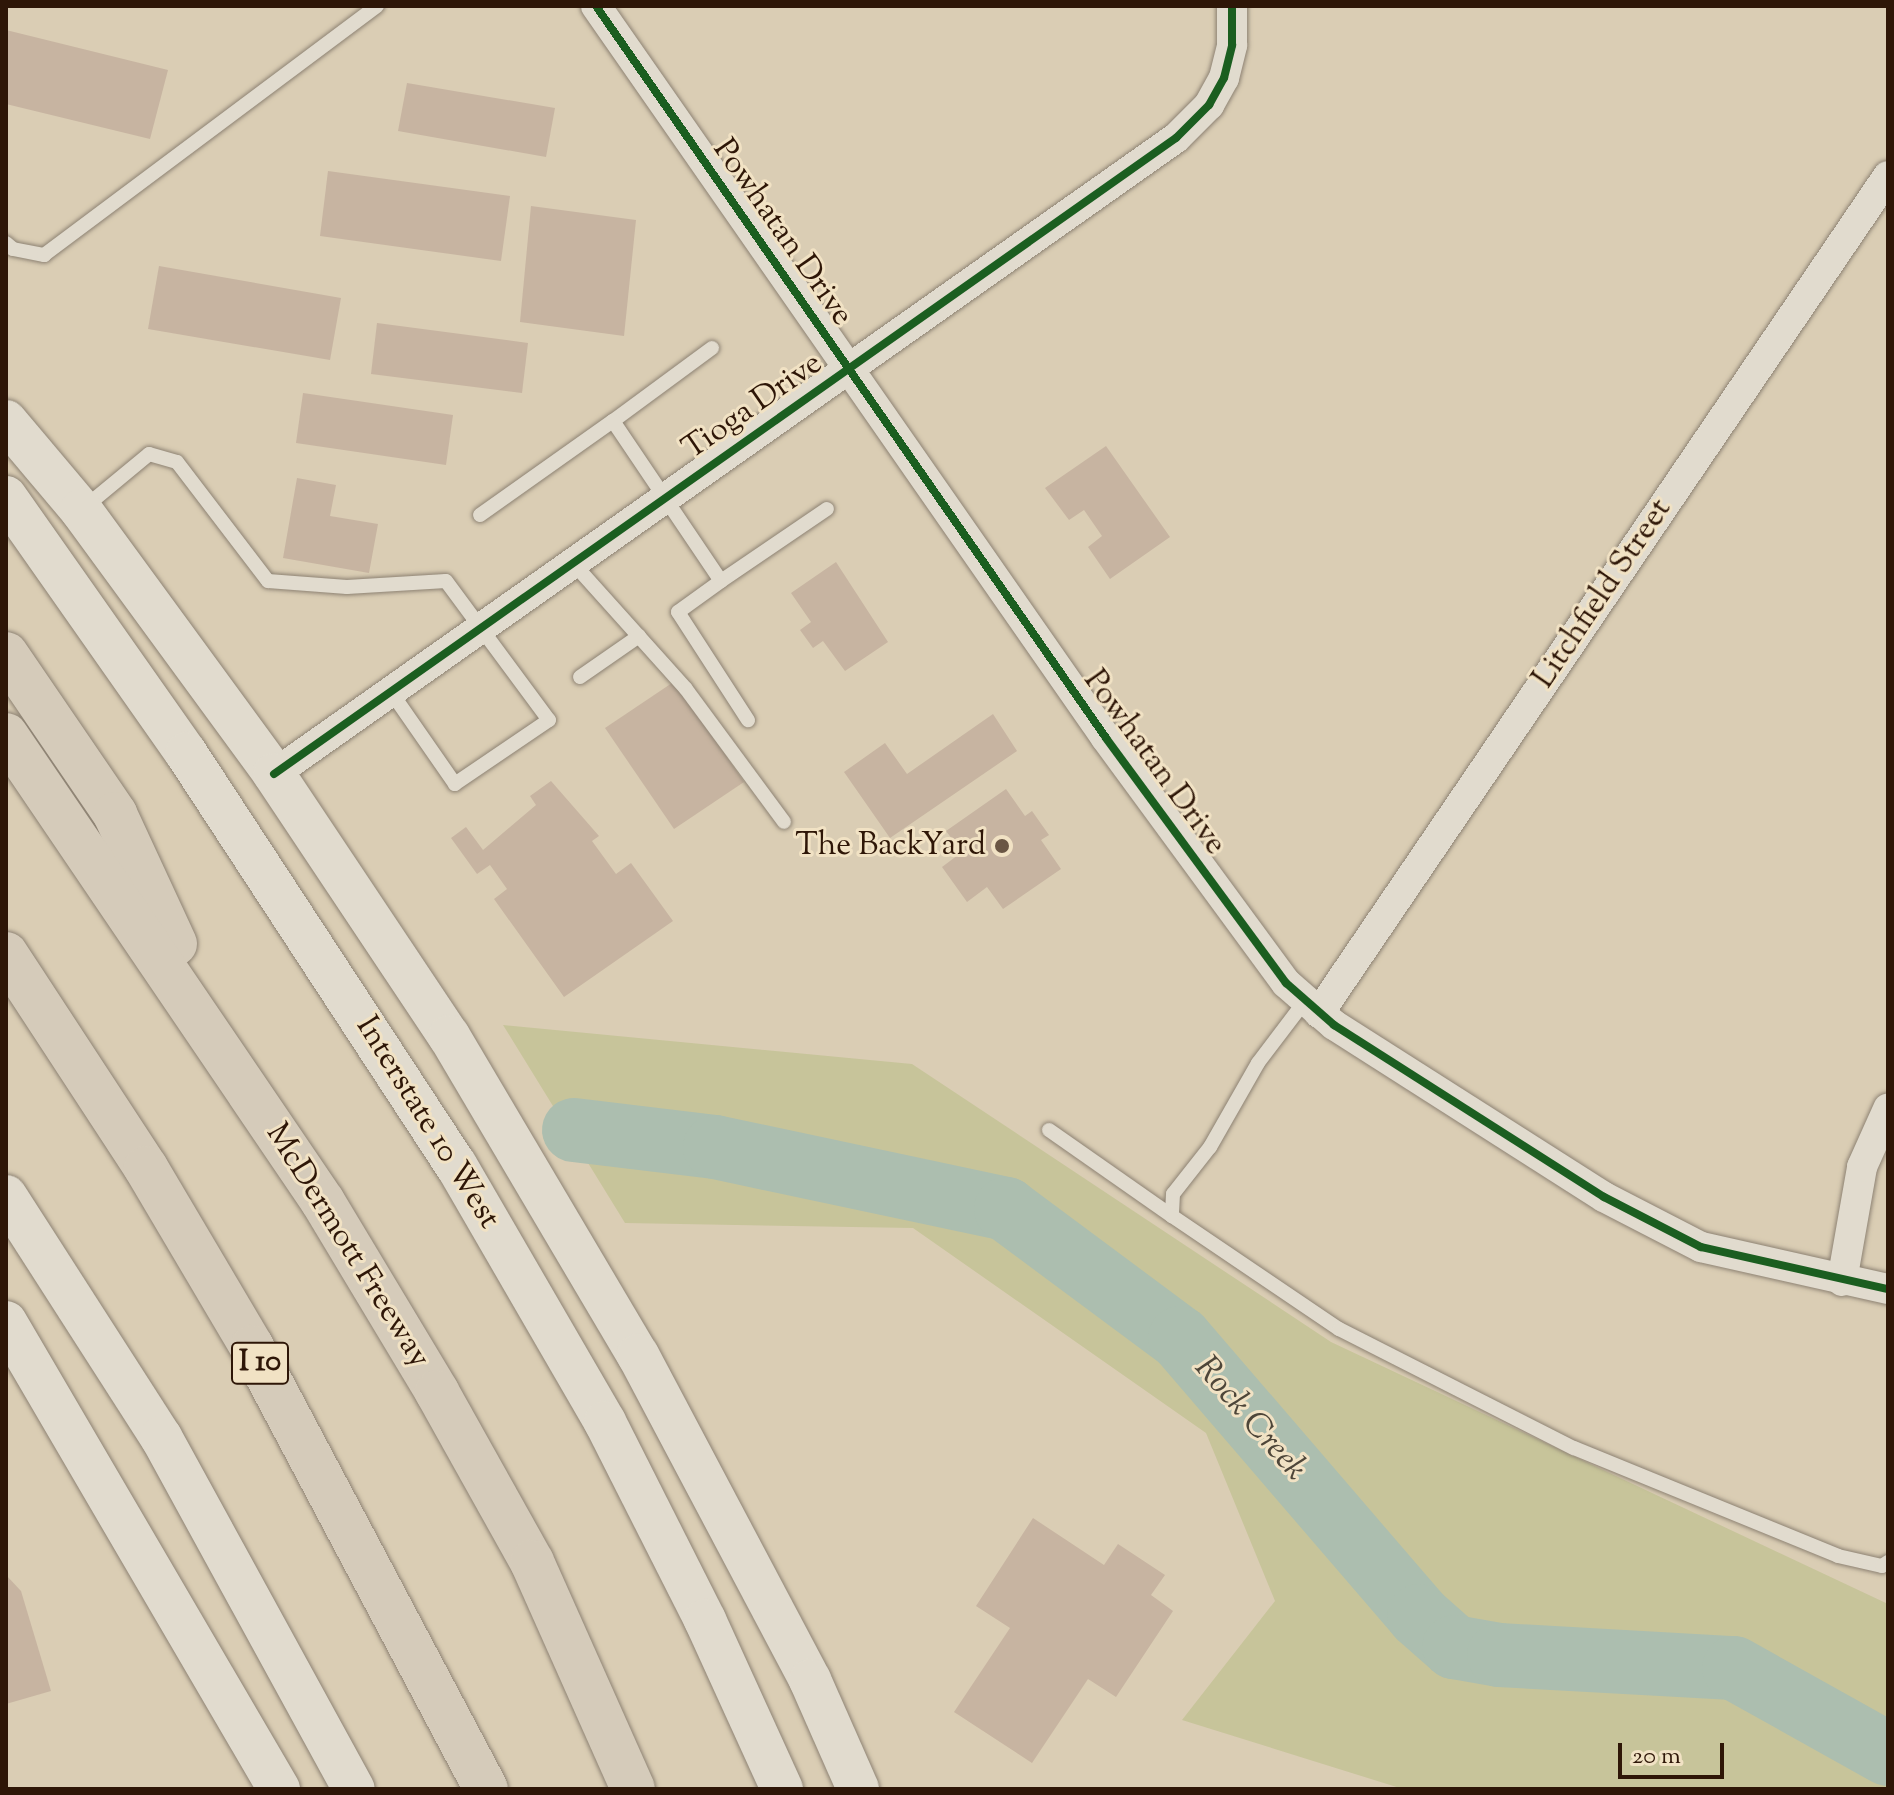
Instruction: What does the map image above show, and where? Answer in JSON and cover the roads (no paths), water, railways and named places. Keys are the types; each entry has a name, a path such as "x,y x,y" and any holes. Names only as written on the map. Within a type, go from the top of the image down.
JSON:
{"highway":[{"path":"6,654 115,814 226,1055"},
{"name":"McDermott Freeway","path":"6,735 323,1202 532,1562 633,1789"},
{"name":"I 10","path":"6,954 146,1168 252,1347 486,1789"}],"main road":[{"path":"6,421 81,510 274,774 383,930 557,1210 810,1680 858,1789"},
{"name":"Interstate 10 West","path":"6,497 186,753 456,1165 605,1422 782,1789"},
{"path":"6,1196 161,1437 354,1789"},
{"path":"6,1322 279,1789"}],"street":[{"name":"Powhatan Drive","path":"596,6 848,370 1239,922 1312,1007 1604,1197 1673,1233 1714,1250 1888,1289"},
{"name":"Tioga Drive","path":"274,774 1190,125 1224,78 1232,45 1232,6"},
{"name":"Litchfield Street","path":"1312,1007 1888,176"},
{"path":"1842,1281 1862,1167 1888,1109"}],"lane":[{"path":"6,243 13,249 44,255 377,6"},
{"path":"480,515 712,348"},
{"path":"613,421 721,581"},
{"path":"81,510 149,454 177,462 268,581 347,587 446,581 549,720 455,784 391,692"},
{"path":"748,720 678,612 827,509"},
{"path":"573,563 686,689 784,822"},
{"path":"580,677 639,636"},
{"path":"1172,1216 1173,1194 1210,1147 1258,1063 1312,1007"},
{"path":"1049,1130 1339,1329 1574,1448 1838,1556 1882,1566 1888,1562"}],"waterway":[{"name":"Rock Creek","path":"574,1130 715,1147 1006,1209 1180,1338 1419,1616 1454,1647 1499,1655 1734,1668 1888,1754"}],"place":[{"name":"The BackYard","path":"1002,846"}]}
